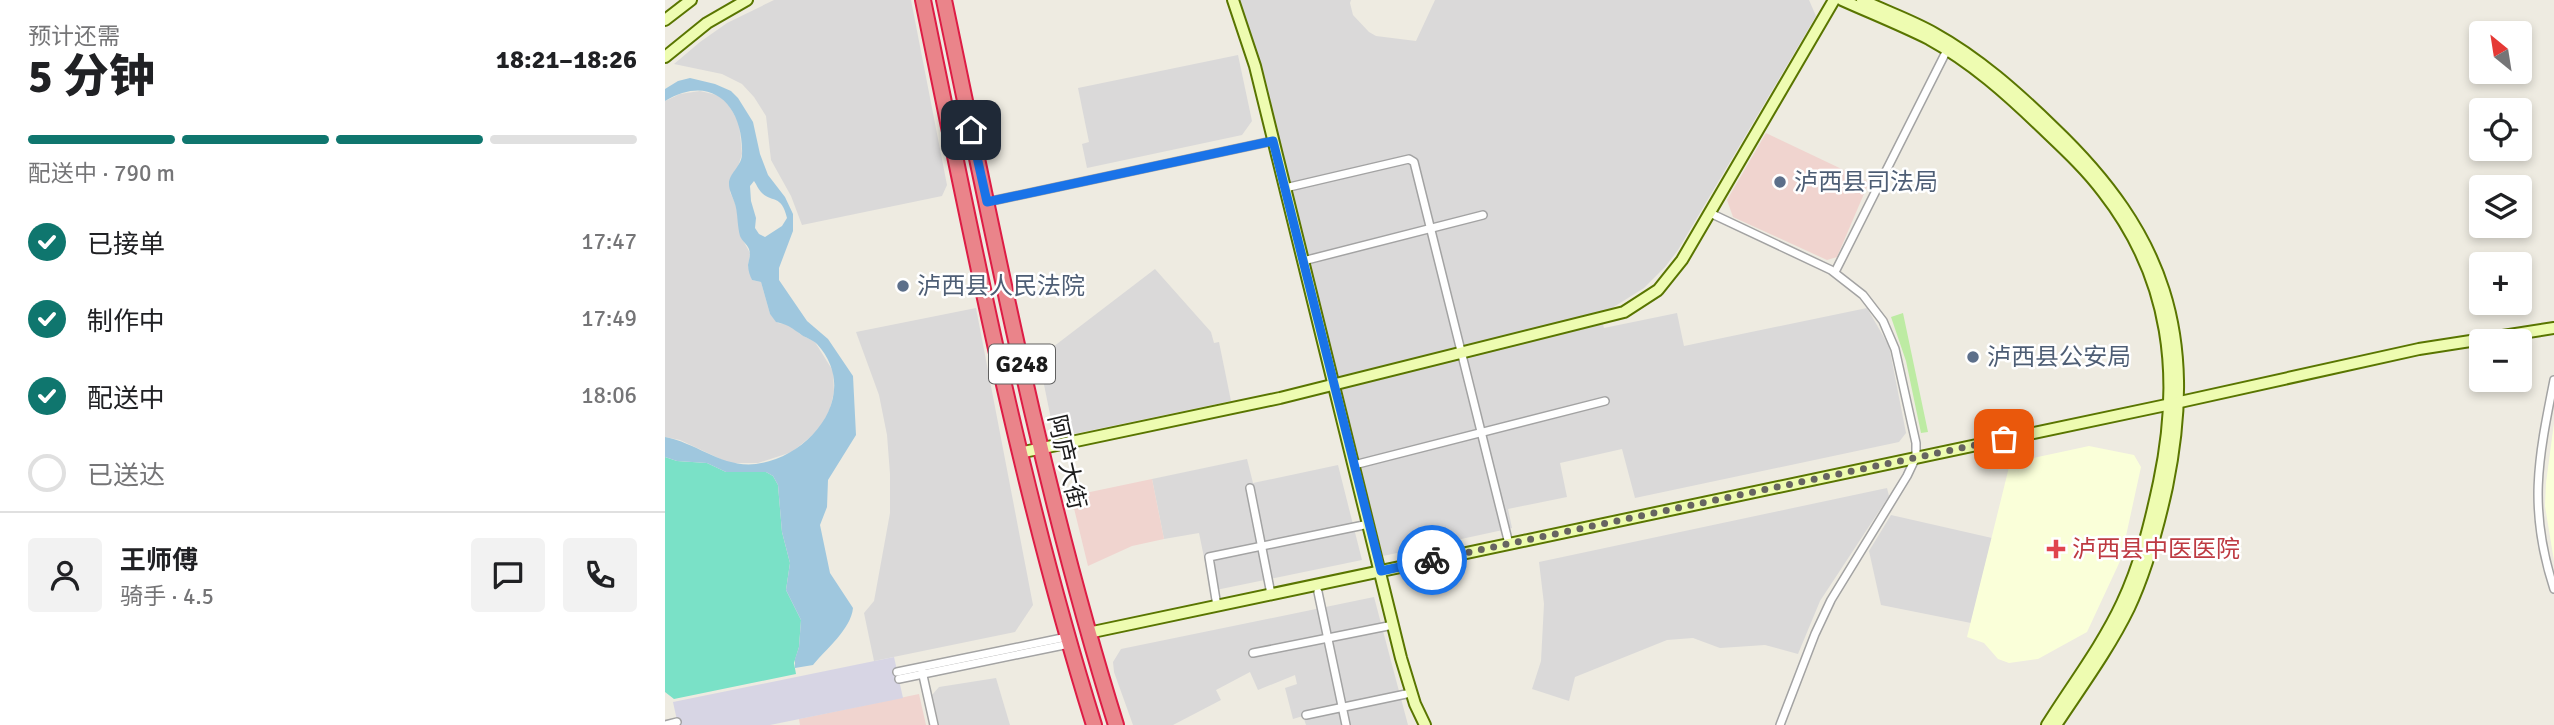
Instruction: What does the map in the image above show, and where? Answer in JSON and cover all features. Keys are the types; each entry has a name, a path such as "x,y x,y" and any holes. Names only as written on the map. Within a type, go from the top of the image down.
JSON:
{"highway":[{"name":"阿庐大街","path":"923,0 1019,453 1068,640"},
{"name":"阿庐大街","path":"944,0 1040,449 1089,636 1116,725"},
{"name":"G248","path":"1068,640 1094,725"}],"main road":[{"path":"665,20 691,0"},
{"path":"665,57 707,23 747,0"},
{"path":"1227,0 1285,188 1364,525 1411,694 1425,725"},
{"path":"1233,0 1255,66 1271,142 1354,465 1388,625 1406,694 1419,725"},
{"path":"1019,453 1332,385 1633,308 1650,297 1671,276 1834,0"},
{"path":"1842,0 1949,47"},
{"path":"1861,0 1933,32 2004,91 2077,162 2103,191 2127,226 2143,258 2161,312 2175,407 2175,447 2162,508 2139,583 2115,633 2056,725"},
{"path":"2175,407 2419,349 2554,328"},
{"path":"2532,338 2554,335"},
{"path":"1089,636 1318,592 1509,544 2469,347"},
{"path":"2047,725 2108,629 2132,580 2154,506 2175,407"},
{"path":"1089,636 1271,594 1379,575 1914,461"}],"street":[{"path":"1835,272 1949,47"},
{"path":"987,202 1271,142"},
{"path":"1285,188 1409,159 1415,164 1509,544"},
{"path":"1710,213 1835,272 1855,287 1870,303 1892,339 1913,429 1914,461 1831,600 1780,725"},
{"path":"1303,261 1483,215"},
{"path":"2554,380 2540,445 2537,497 2542,545 2554,589"},
{"path":"1354,465 1605,401"},
{"path":"1250,488 1271,594"},
{"path":"1217,606 1209,557 1364,525"},
{"path":"1318,592 1346,725"},
{"path":"1253,653 1388,625"},
{"path":"898,675 1068,640"},
{"path":"922,671 934,725"},
{"path":"1306,715 1406,694"},
{"path":"665,725 677,722"}],"shaded area":[{"path":"774,0 911,0 947,185 942,196 802,225 791,196 771,160 766,116 754,97 742,84 722,74 674,64 727,23"},
{"path":"1239,0 1351,0 1353,15 1369,32 1376,36 1416,41 1435,0 1809,0 1816,16 1678,250 1644,288 1612,308 1582,319 1338,379 1267,95"},
{"path":"1238,55 1252,121 1242,135 1087,168 1082,144 1089,142 1078,88"},
{"path":"700,91 717,95 727,102 739,123 742,154 730,192 744,242 750,253 748,267 752,280 761,282 770,314 778,323 790,325 815,342 833,371 834,392 830,409 820,429 792,452 758,463 729,463 680,440 665,437 665,101 680,94"},
{"name":"泸西县司法局","path":"1766,133 1869,182 1837,257 1827,260 1733,217 1727,200"},
{"path":"1155,269 1211,332 1214,343 1219,342 1231,401 1064,436 1053,429 1037,350 1053,347"},
{"path":"976,308 1033,605 1015,632 874,661 864,613 874,601 890,513 890,474 887,435 879,395 856,332"},
{"path":"1867,308 1889,346 1906,433 1899,442 1635,498 1622,449 1560,463 1567,497 1508,509 1512,528 1383,556 1341,391 1346,386 1602,321 1604,328 1677,313 1684,346"},
{"path":"2554,423 2554,561 2545,506"},
{"name":"泸西县中医医院","path":"2089,446 2134,455 2141,467 2121,559 2087,632 2038,659 2009,663 1998,659 1984,643 1967,637 2010,463"},
{"path":"1247,459 1253,483 1338,465 1362,560 1211,591 1199,533 1164,539 1152,479"},
{"path":"1152,479 1164,539 1132,546 1088,566 1071,496"},
{"path":"1887,488 1889,496 1820,601 1798,654 1765,645 1720,648 1693,638 1667,640 1575,677 1569,701 1532,689 1541,661 1544,604 1539,562"},
{"path":"1891,515 1992,538 1971,623 1881,605 1869,551"},
{"path":"1374,597 1408,725 1306,725 1303,716 1293,719 1285,688 1297,684 1295,675 1258,690 1250,672 1216,690 1221,700 1173,725 1133,725 1114,672 1113,662 1121,649"},
{"path":"894,657 903,698 770,725 678,725 673,702"},
{"path":"996,678 1010,725 939,725 932,695 939,687"},
{"path":"919,694 926,725 800,725 799,719"}],"green space":[{"path":"1903,313 1928,432 1921,433 1906,361 1891,317"},
{"path":"665,457 677,461 707,463 726,472 766,472 773,476 778,485 782,532 790,563 786,590 801,620 799,647 794,663 796,674 674,699 665,692"}],"water":[{"path":"690,78 731,91 753,122 768,175 785,197 793,214 793,231 779,268 779,280 807,321 828,339 853,376 856,435 828,480 827,507 820,525 830,573 853,608 848,624 813,665 795,668 801,620 786,590 790,563 782,532 778,485 773,476 766,472 726,472 707,463 677,461 665,457 665,437 732,462 756,464 776,459 811,436 824,420 832,402 834,382 830,363 817,344 788,326 776,322 770,314 761,282 752,280 748,265 750,251 740,236 736,208 729,187 742,155 738,122 722,99 711,93 698,90 682,93 665,101 665,89","holes":["754,181 765,196 782,205 787,218 782,226 765,237 755,228 756,218 750,186"]}],"way so far":[{"path":"1432,560 2004,439"}],"place":[{"name":"泸西县司法局","path":"1780,182"},
{"name":"泸西县人民法院","path":"903,286"},
{"name":"泸西县公安局","path":"1973,357"},
{"name":"泸西县中医医院","path":"2056,549"}],"route":[{"path":"971,130 987,202 1273,141 1381,571 1432,560"}]}
